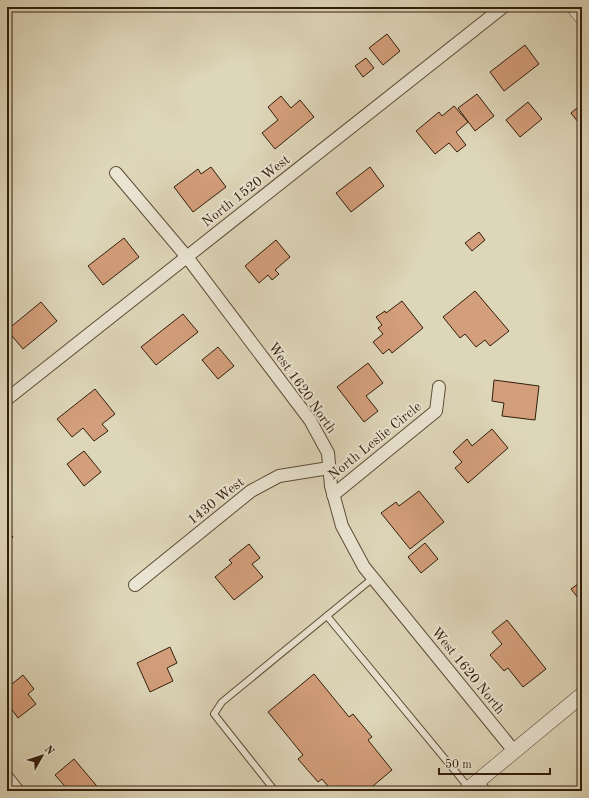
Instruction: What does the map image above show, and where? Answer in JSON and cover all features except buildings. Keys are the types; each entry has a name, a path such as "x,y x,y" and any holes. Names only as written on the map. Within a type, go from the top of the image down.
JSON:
{"street":[{"name":"North 1520 West","path":"7,399 503,7"},
{"path":"574,7 582,17"},
{"name":"West 1620 North","path":"116,173 187,257 310,420 328,453 331,486 342,526 364,567 514,751"},
{"name":"North Leslie Circle","path":"333,495 436,411 439,387"},
{"name":"1430 West","path":"135,585 251,491 280,476 329,468"},
{"path":"475,788 514,751 582,695"},
{"path":"7,777 18,791"}],"lane":[{"path":"275,791 214,714 222,702 373,578"},
{"path":"327,616 475,788"}]}
